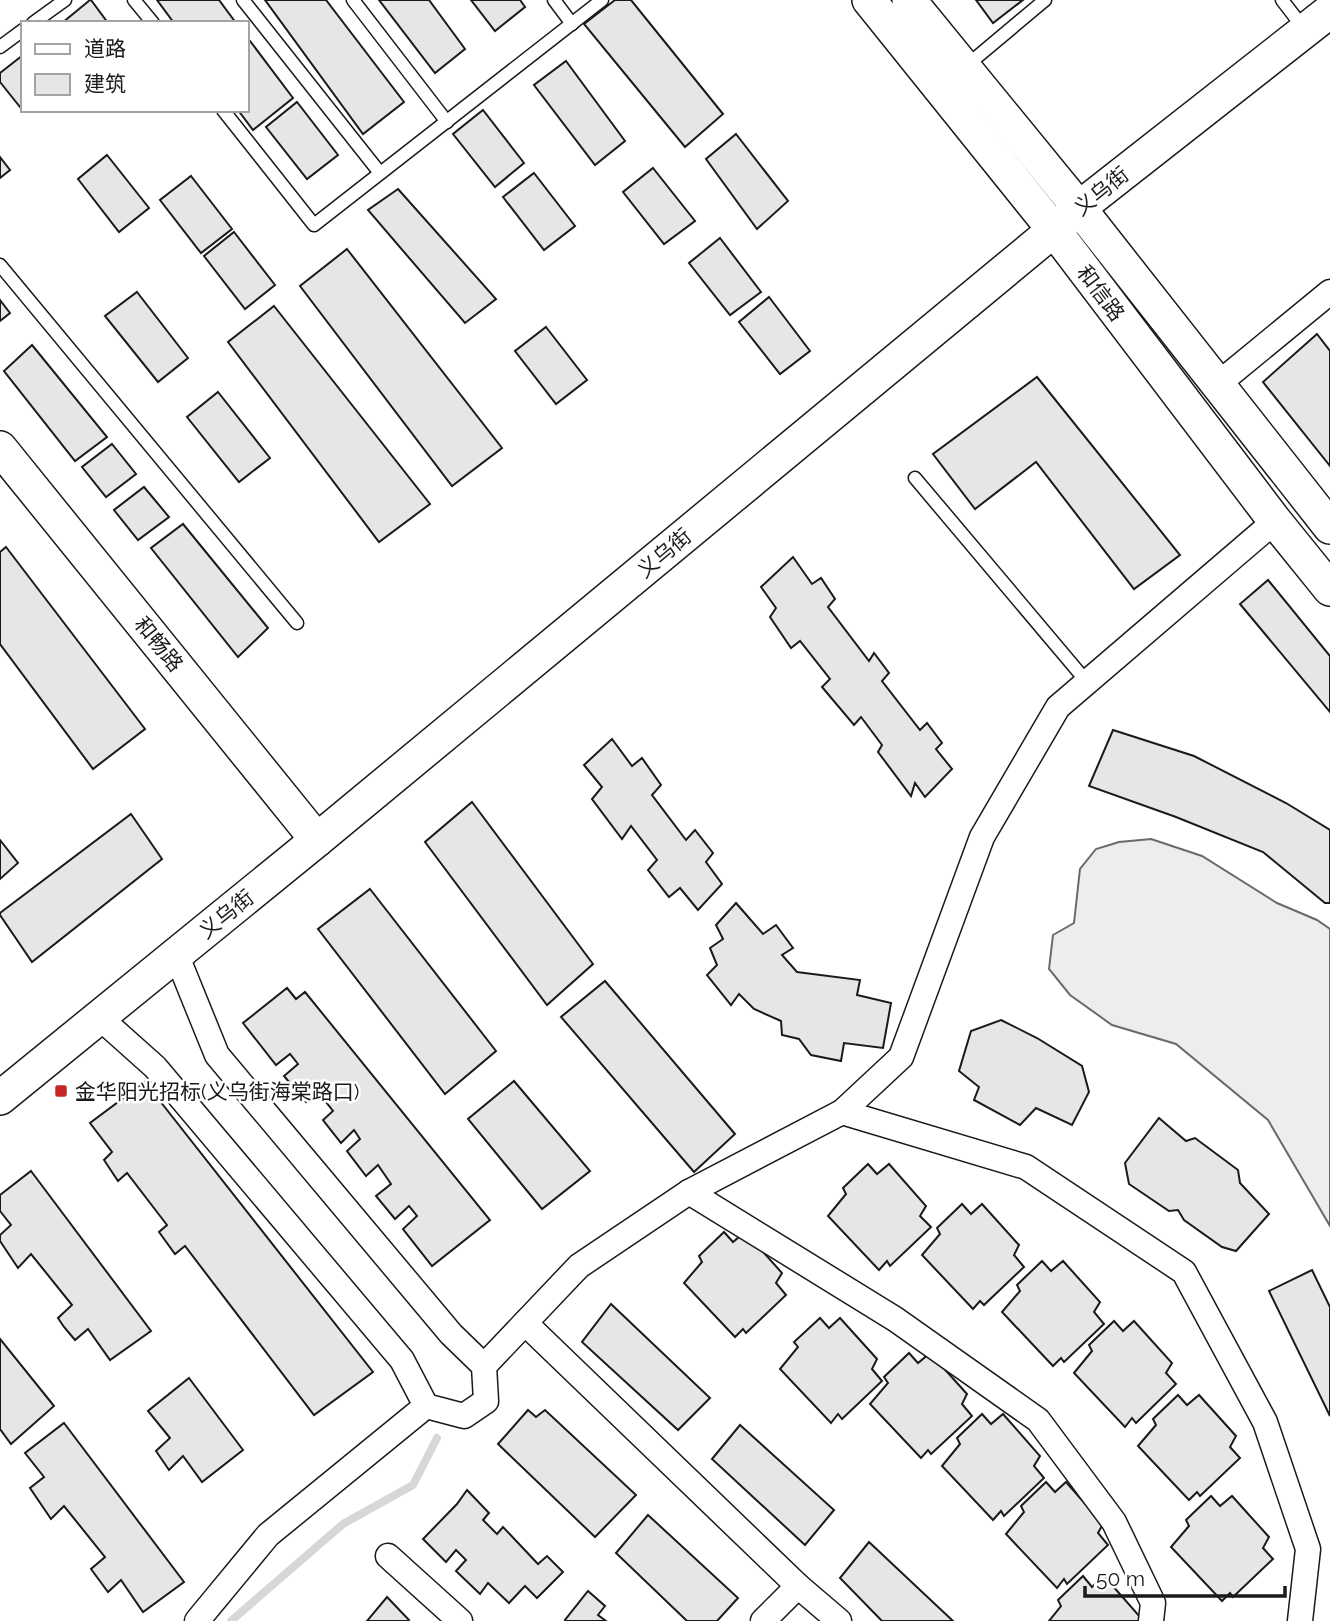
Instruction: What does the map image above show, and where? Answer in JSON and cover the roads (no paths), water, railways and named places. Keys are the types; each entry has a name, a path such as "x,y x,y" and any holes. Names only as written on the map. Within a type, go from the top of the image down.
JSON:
{"street":[{"name":"和信路","path":"869,0 1054,230 1275,521 1330,589"},
{"name":"和信路","path":"909,0 1079,208 1330,527"},
{"name":"义乌街","path":"0,1098 317,840 1079,208 1318,20"},
{"path":"1218,384 1329,295"},
{"name":"和畅路","path":"0,448 317,840"},
{"path":"484,1366 579,1266 689,1192 842,1112 901,1057 982,837 1058,707 1275,521"},
{"path":"99,1017 155,1068 402,1360 426,1406 464,1416 486,1401 484,1366 451,1334 217,1055 176,954"},
{"path":"842,1112 1027,1167 1184,1272 1265,1422 1308,1549 1300,1621"},
{"path":"689,1192 895,1320 1038,1420 1114,1522 1153,1603 1152,1621"},
{"path":"525,1323 798,1586 839,1621"},
{"path":"197,1621 268,1535 426,1406"},
{"path":"388,1556 460,1621"},
{"path":"763,1621 798,1586"}],"lane":[{"path":"36,21 65,0"},
{"path":"134,0 151,21"},
{"path":"243,0 380,173"},
{"path":"353,0 447,122"},
{"path":"554,0 572,24"},
{"path":"225,112 314,225 602,0"},
{"path":"964,67 1045,0"},
{"path":"1282,0 1318,20"},
{"path":"0,47 21,31"},
{"path":"0,265 297,623"},
{"path":"915,478 1087,682"}],"waterway":[{"path":"231,1621 343,1524 413,1485 437,1438"}],"place":[{"name":"金华阳光招标(义乌街海棠路口)","path":"61,1091"}]}
